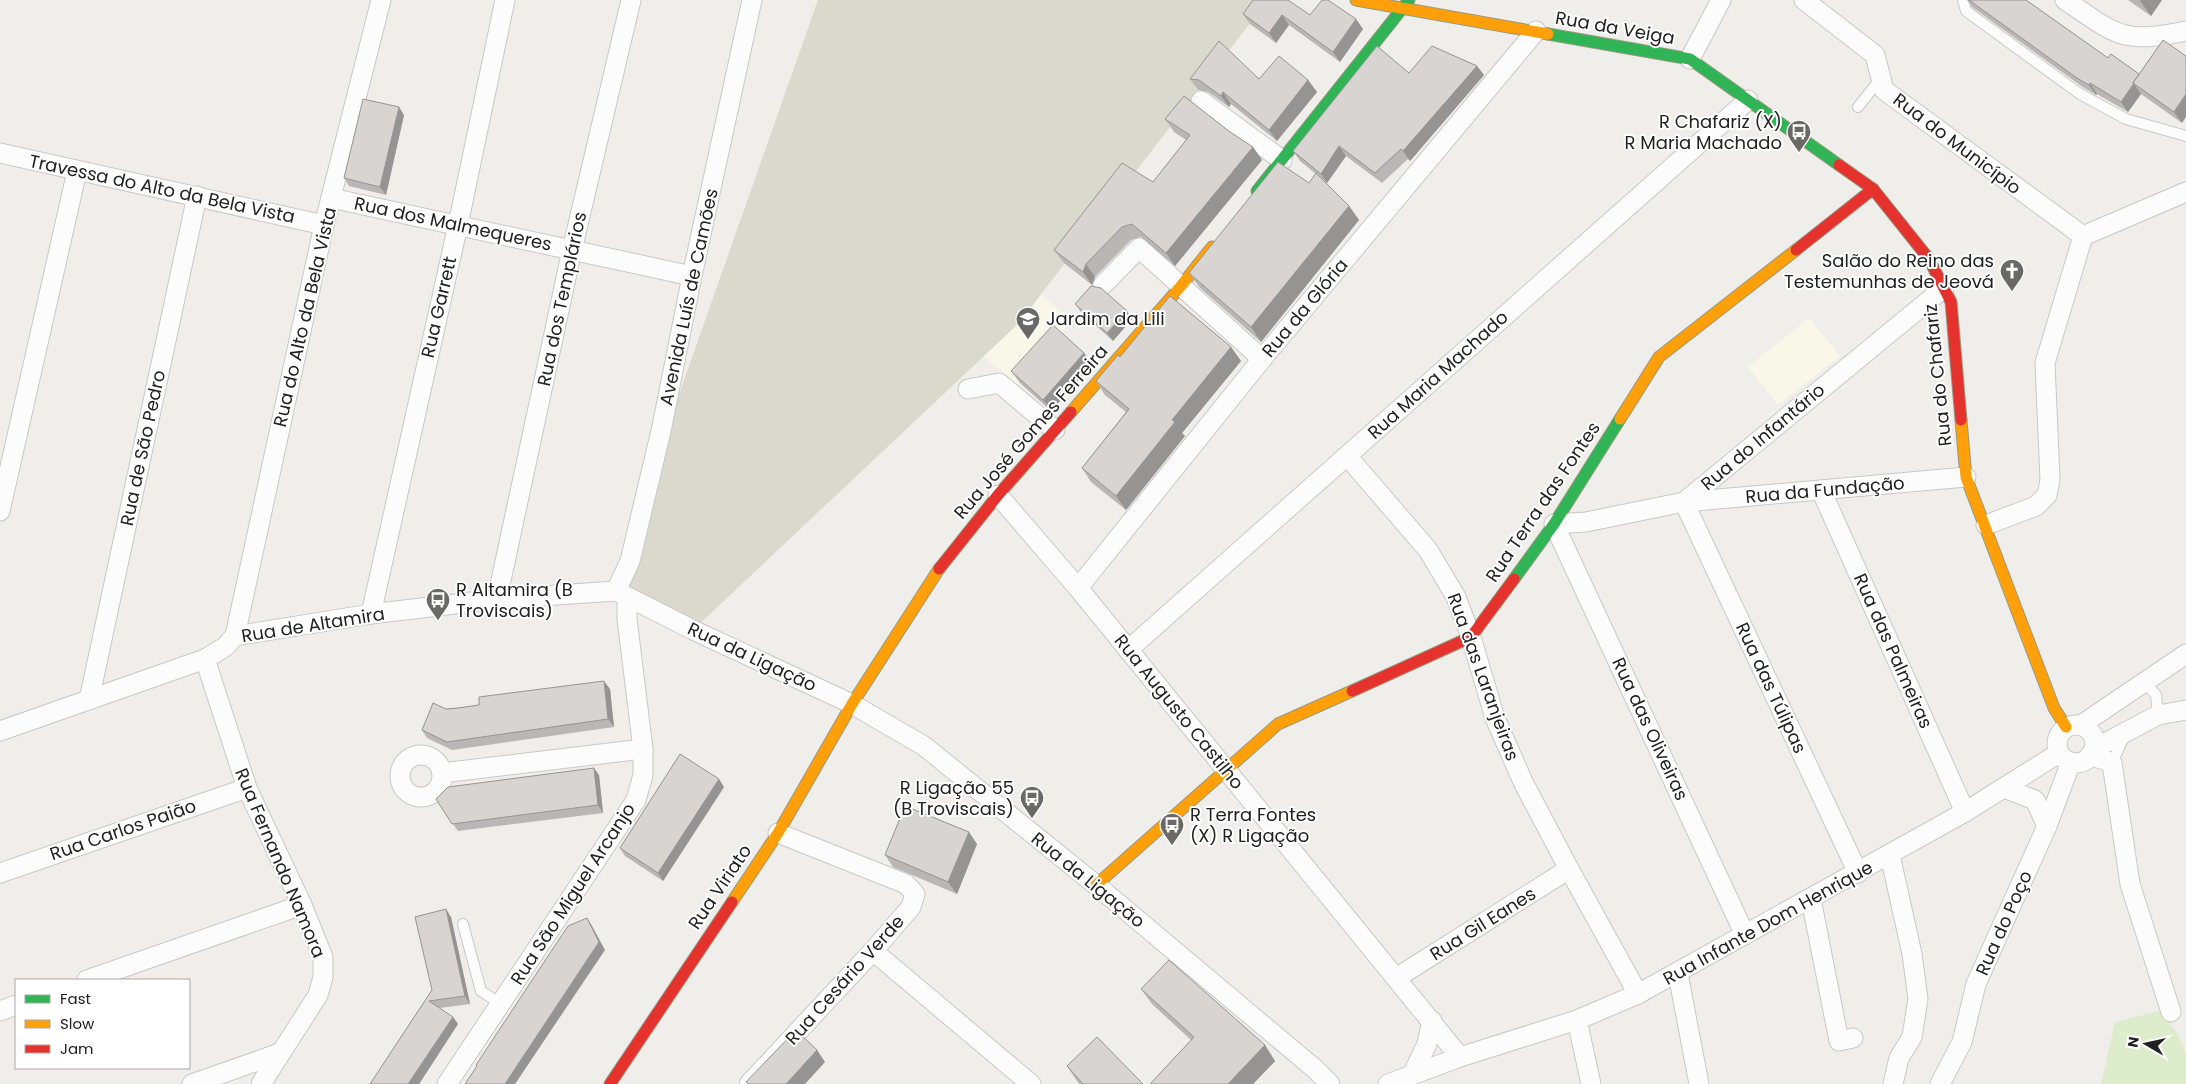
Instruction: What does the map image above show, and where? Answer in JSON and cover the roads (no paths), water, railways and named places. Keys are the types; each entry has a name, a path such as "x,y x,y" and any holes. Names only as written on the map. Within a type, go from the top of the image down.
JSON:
{"street":[{"name":"Rua do Alto da Bela Vista","path":"235,636 324,225 381,0"},
{"name":"Rua Garrett","path":"371,614 458,225 505,0"},
{"name":"Rua dos Templários","path":"497,599 572,250 631,0"},
{"name":"Avenida Luís de Camões","path":"621,594 661,431 692,276 752,0"},
{"name":"Rua da Veiga","path":"1356,0 1406,4 1536,32 1690,59"},
{"path":"1690,59 1721,0"},
{"name":"Rua do Município","path":"1804,0 1875,56 1884,90 2083,236"},
{"path":"2066,0 2112,32 2129,37 2150,38 2186,31"},
{"path":"1252,197 1406,4"},
{"name":"Rua da Glória","path":"1078,588 1262,359 1536,32"},
{"name":"Rua do Chafariz","path":"1690,59 1873,189 1930,259 1951,302 1966,477 1986,525 2054,708 2073,726"},
{"name":"Rua Maria Machado","path":"1128,650 1748,100"},
{"path":"1201,101 1282,160"},
{"name":"Travessa do Alto da Bela Vista","path":"0,154 324,225"},
{"path":"0,511 8,439 77,171"},
{"name":"Rua Terra das Fontes","path":"1096,885 1278,724 1471,638 1554,524 1659,357 1873,189"},
{"path":"1986,525 2036,506 2047,495 2050,480 2045,363 2083,236 2186,192"},
{"name":"Rua de São Pedro","path":"88,700 197,196"},
{"name":"Rua dos Malmequeres","path":"331,198 692,276"},
{"name":"Rua José Gomes Ferreira","path":"852,704 945,560 998,495 1181,286 1217,242"},
{"path":"1103,285 1139,248 1262,359"},
{"name":"Rua do Infantário","path":"1554,524 1586,522 1684,502 1944,288"},
{"path":"968,389 999,383 1055,430"},
{"name":"Rua das Laranjeiras","path":"1347,456 1428,550 1456,597 1471,638 1495,718 1524,784 1638,994"},
{"path":"1720,472 1728,498"},
{"name":"Rua da Fundação","path":"1684,502 1966,477"},
{"name":"Rua das Palmeiras","path":"1821,490 1965,812"},
{"name":"Rua Augusto Castilho","path":"998,495 1078,588 1460,1057"},
{"name":"Rua das Túlipas","path":"1684,502 1858,873"},
{"name":"Rua das Oliveiras","path":"1554,524 1745,935"},
{"name":"Rua de Altamira","path":"0,731 205,659 225,647 235,636 371,614 497,599 621,594"},
{"name":"Rua da Ligação","path":"621,594 852,704 924,746 1096,885 1315,1069 1330,1084"},
{"name":"Rua São Miguel Arcanjo","path":"448,1084 636,800 643,776 643,749 627,619 621,594"},
{"path":"2186,654 2146,683 2058,736 2057,747 2065,757 2081,761 2092,752 2158,715 2186,710"},
{"name":"Rua Fernando Namora","path":"205,659 247,788 302,905 323,957 323,977 318,995 261,1084"},
{"name":"Rua Viriato","path":"610,1084 778,833 852,704"},
{"path":"2073,726 2090,732 2094,743 2092,752"},
{"path":"442,774 643,749"},
{"path":"2092,752 2112,763 2130,884 2171,1012"},
{"name":"Rua Infante Dom Henrique","path":"1401,1081 1460,1057 1577,1020 1638,994 1678,974 1890,855 2004,788 2065,757"},
{"name":"Rua do Poço","path":"1940,1084 1962,1042 1976,984 2047,826 2065,757"},
{"name":"Rua Carlos Paião","path":"0,873 247,788"},
{"path":"2004,788 2035,800 2047,826"},
{"name":"Rua Cesário Verde","path":"749,1084 873,952 911,907 915,894 906,884 778,833"},
{"path":"1890,855 1912,954 1918,998 1912,1037 1899,1058 1893,1084"},
{"name":"Rua Gil Eanes","path":"1396,978 1569,870"},
{"path":"1811,899 1839,1041 1853,1038"},
{"path":"90,979 302,905"},
{"path":"873,952 1031,1084"},
{"path":"1678,974 1698,1084"},
{"path":"0,1011 15,1005"},
{"path":"1577,1020 1590,1084"},
{"path":"1401,1081 1427,1044 1432,1021"},
{"path":"192,1084 280,1053"}],"lane":[{"path":"1963,0 1966,11 2080,94 2126,119 2186,136"},
{"path":"1858,107 1881,78"},
{"path":"2146,683 2156,696 2158,715"},
{"path":"2112,763 2127,732"},
{"path":"463,924 481,992 500,1004"}],"place":[{"name":"R Chafariz (X) R Maria Machado","path":"1799,153"},
{"name":"Salão do Reino das Testemunhas de Jeová","path":"2012,292"},
{"name":"Jardim da Lili","path":"1028,340"},
{"name":"R Altamira (B Troviscais)","path":"438,621"},
{"name":"R Ligação 55 (B Troviscais)","path":"1032,819"},
{"name":"R Terra Fontes (X) R Ligação","path":"1172,846"}]}
